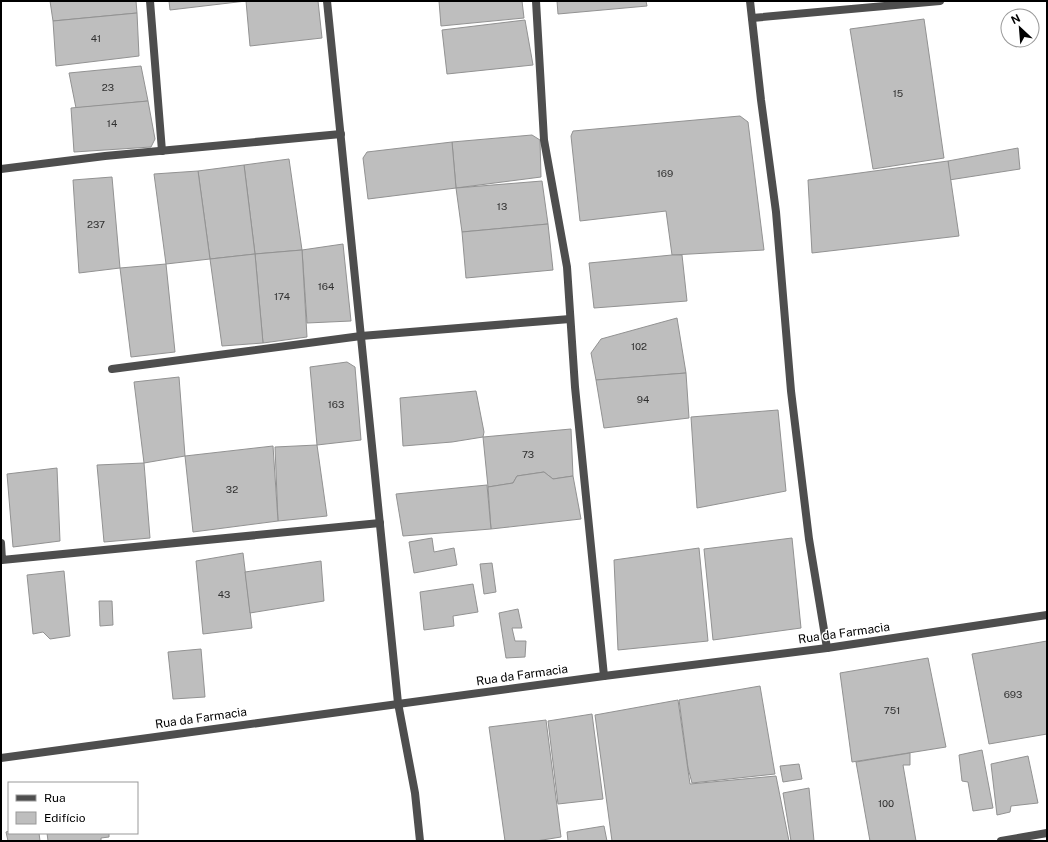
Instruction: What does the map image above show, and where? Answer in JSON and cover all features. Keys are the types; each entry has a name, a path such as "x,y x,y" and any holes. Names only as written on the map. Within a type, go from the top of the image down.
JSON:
{"street":[{"path":"150,1 162,151"},
{"path":"327,1 398,703 415,793 420,841"},
{"path":"536,1 544,140 567,267 576,402 604,676"},
{"path":"750,1 760,100 776,212 792,398 809,539 827,648"},
{"path":"752,18 940,1"},
{"path":"1,169 162,151 341,134"},
{"path":"112,369 362,336 570,319"},
{"path":"1,543 2,560 380,523"},
{"name":"Rua da Farmacia","path":"1,758 398,703 827,648 1047,615"},
{"path":"1001,841 1047,832"}],"building":[{"path":"50,1 136,1 137,13 53,21"},
{"path":"169,1 246,1 170,10"},
{"path":"246,1 318,1 322,38 250,46"},
{"path":"439,1 522,1 524,18 441,26"},
{"path":"557,1 646,1 647,6 558,14"},
{"path":"137,13 139,56 56,66 53,21"},
{"path":"924,19 944,158 873,169 850,29"},
{"path":"525,20 533,65 447,74 442,30"},
{"path":"141,66 148,101 76,108 69,73"},
{"path":"148,101 155,139 151,147 74,152 71,108"},
{"path":"740,116 748,122 764,250 672,255 666,211 580,221 571,136 573,131"},
{"path":"532,135 540,140 541,177 456,188 452,142"},
{"path":"452,142 456,188 368,199 363,158 367,152"},
{"path":"1018,148 1020,169 949,180 948,161"},
{"path":"289,159 302,250 255,254 244,165"},
{"path":"948,161 959,236 812,253 808,180"},
{"path":"244,165 255,254 210,259 198,171"},
{"path":"198,171 210,259 166,264 154,174"},
{"path":"112,177 120,268 79,273 73,180"},
{"path":"542,181 548,224 462,232 456,188"},
{"path":"548,224 553,270 466,278 462,232"},
{"path":"343,244 351,321 307,323 302,250"},
{"path":"302,250 307,337 263,343 255,254"},
{"path":"255,254 263,343 222,346 210,259"},
{"path":"682,255 687,301 594,308 589,263"},
{"path":"166,264 175,352 131,357 120,268"},
{"path":"677,318 686,373 596,380 591,353 601,339"},
{"path":"347,362 355,367 361,440 317,445 310,367"},
{"path":"686,373 689,418 604,428 596,380"},
{"path":"179,377 185,456 144,463 134,382"},
{"path":"476,391 484,432 483,437 452,442 403,446 400,398"},
{"path":"778,410 786,491 697,508 691,417"},
{"path":"571,429 573,476 553,479 544,472 517,476 513,483 488,487 483,437"},
{"path":"317,445 327,516 278,521 275,447"},
{"path":"273,446 278,521 193,532 185,456"},
{"path":"144,463 150,538 104,542 97,465"},
{"path":"57,468 60,541 13,547 7,474"},
{"path":"544,472 553,479 573,476 581,519 491,529 488,487 513,483 517,476"},
{"path":"487,485 491,529 403,536 396,494"},
{"path":"432,538 434,552 454,548 457,565 414,573 409,542"},
{"path":"792,538 801,628 713,640 704,549"},
{"path":"699,548 708,641 618,650 614,560"},
{"path":"243,553 252,628 203,634 196,561"},
{"path":"321,561 324,601 250,613 245,572"},
{"path":"492,563 496,592 484,594 480,564"},
{"path":"64,571 70,636 50,639 43,632 33,634 27,575"},
{"path":"473,584 478,612 453,616 454,626 424,630 420,592"},
{"path":"99,601 112,601 113,625 100,626"},
{"path":"518,609 522,628 512,628 515,641 526,641 525,657 506,658 499,613"},
{"path":"1047,641 1047,734 989,744 972,654"},
{"path":"201,649 205,697 173,699 168,652"},
{"path":"928,658 946,747 852,762 840,673"},
{"path":"760,686 775,774 692,783 688,768 679,700"},
{"path":"678,700 690,784 776,776 789,841 612,841 595,715"},
{"path":"592,714 603,799 558,804 548,721"},
{"path":"546,720 561,837 536,841 505,841 489,727"},
{"path":"982,750 993,808 973,811 968,782 962,781 959,755"},
{"path":"910,753 910,765 903,765 916,841 870,841 856,762"},
{"path":"1028,756 1038,803 1011,806 1010,812 997,815 991,764"},
{"path":"799,764 802,779 783,782 780,766"},
{"path":"809,788 814,841 791,841 783,793"},
{"path":"604,826 607,841 568,841 567,832"},
{"path":"8,831 8,834 39,834 40,841 8,841 6,832"},
{"path":"47,834 109,834 109,837 101,838 101,841 48,841"}]}
